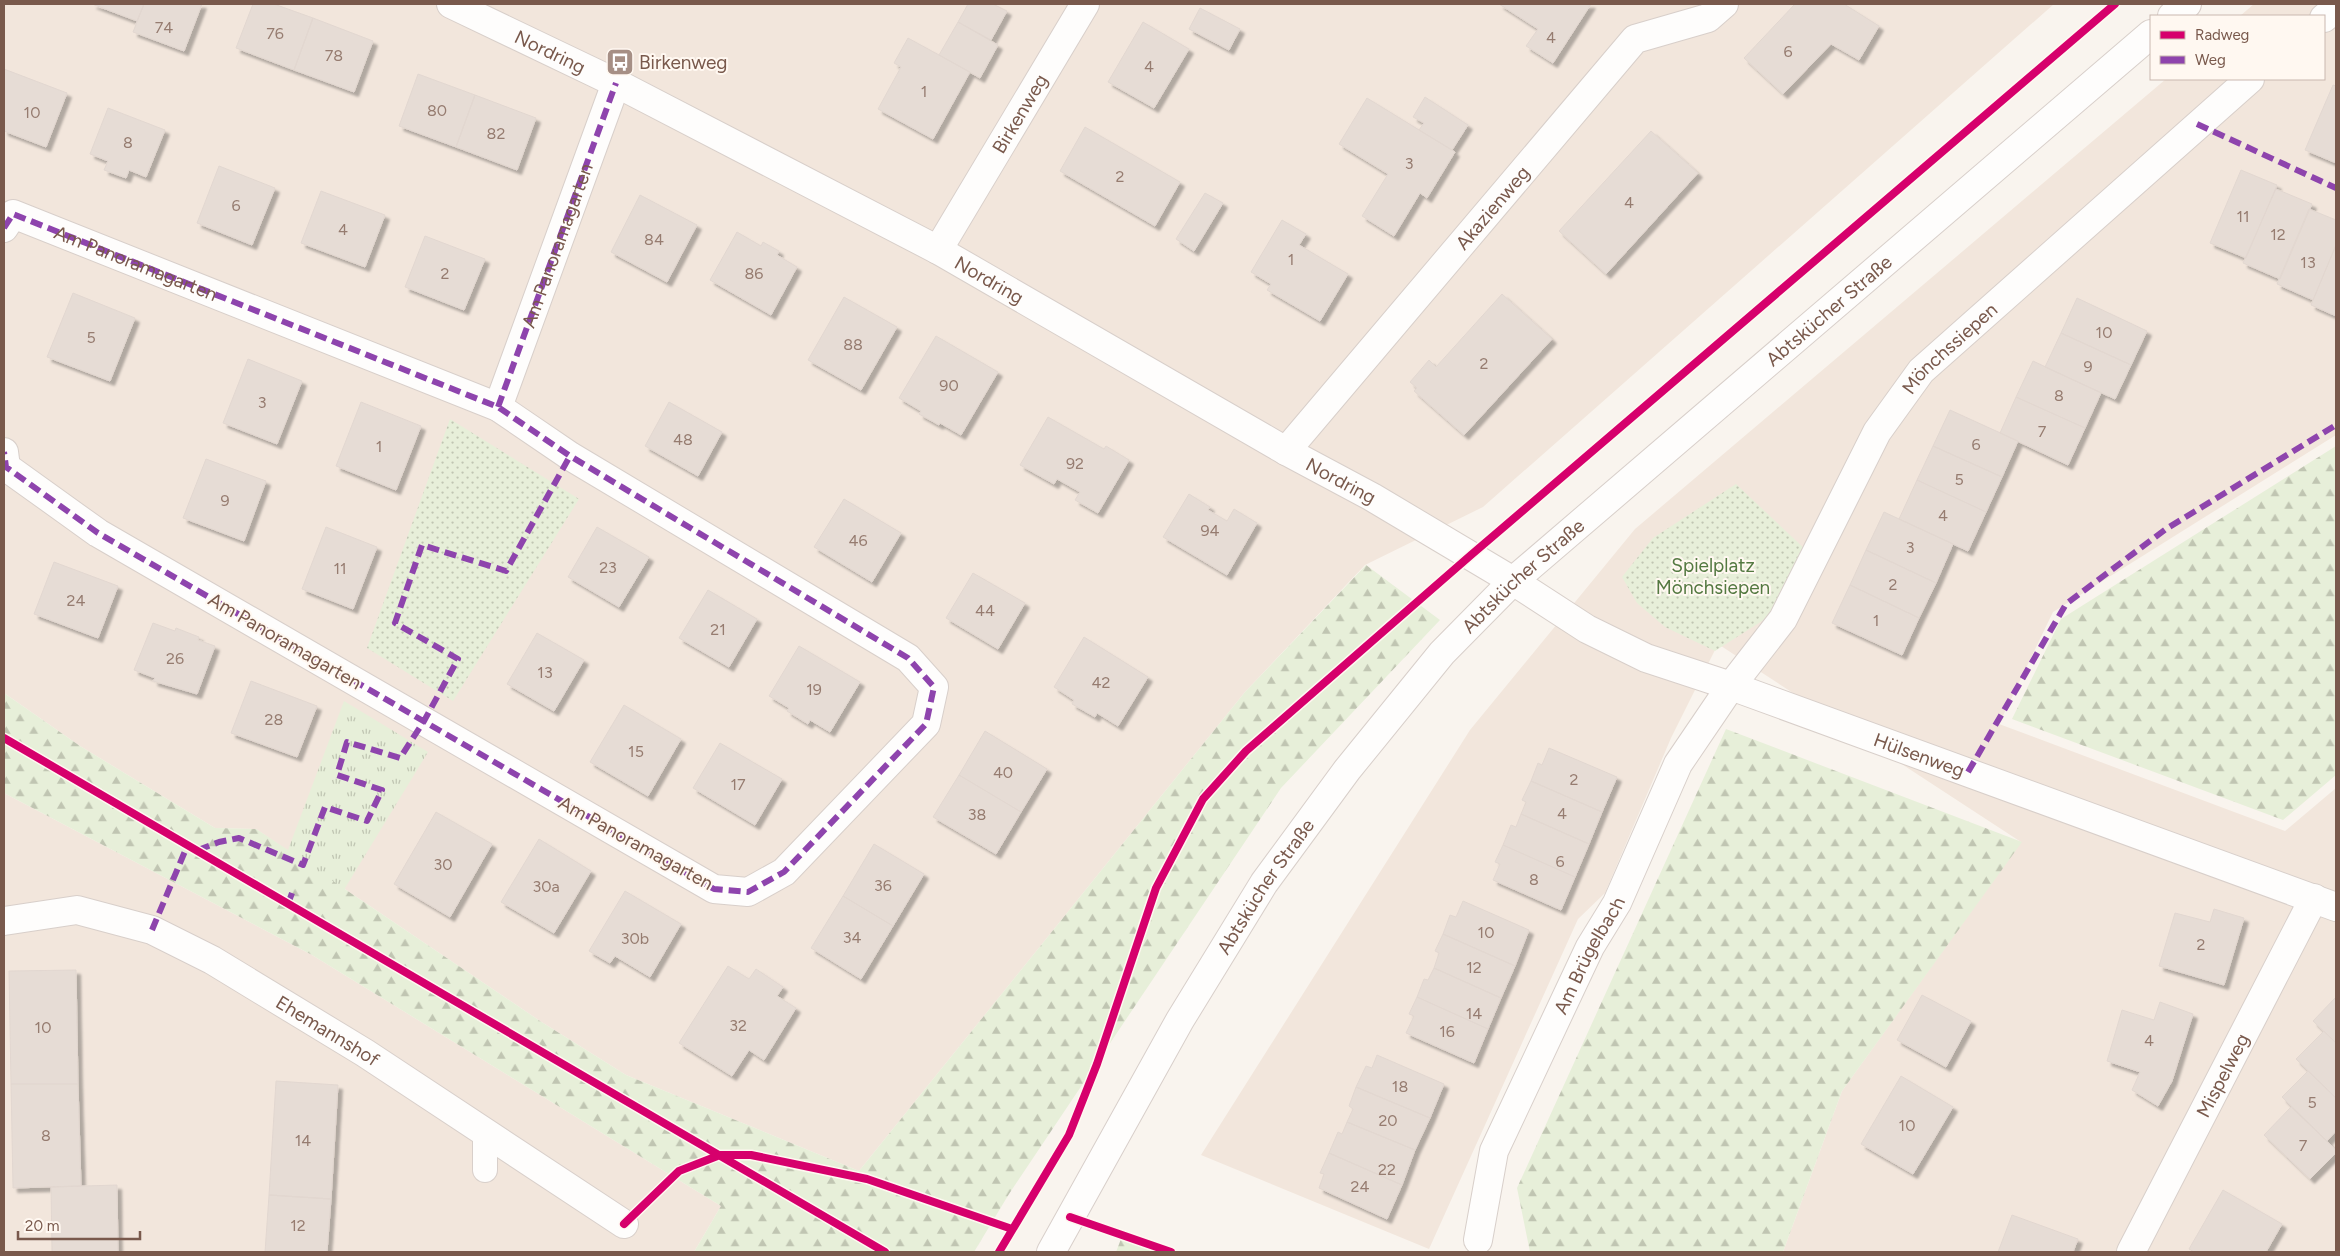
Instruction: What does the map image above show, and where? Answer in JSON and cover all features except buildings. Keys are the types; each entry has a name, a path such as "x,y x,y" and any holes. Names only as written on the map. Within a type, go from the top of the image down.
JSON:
{"street":[{"name":"Nordring","path":"451,4 616,83 938,250 1380,502 1513,581"},
{"name":"Birkenweg","path":"938,250 1085,4"},
{"path":"2173,15 2187,4"},
{"path":"2325,17 2336,8"},
{"name":"Akazienweg","path":"1286,450 1636,38 1707,9"},
{"name":"Abtskücher Straße","path":"1051,1252 1180,1020 1264,883 1347,770 1442,653 1513,581 2150,35"},
{"name":"Mönchssiepen","path":"1732,686 1783,619 1877,432 1921,371 2249,80"},
{"name":"Am Panoramagarten","path":"498,407 616,83"},
{"name":"Am Panoramagarten","path":"4,228 13,214 498,407 570,456 908,658 934,687 926,724 784,872 748,892 714,889 98,533 6,467 4,452"},
{"name":"Hülsenweg","path":"1513,581 1587,629 1646,658 1732,686 2325,902"},
{"name":"Am Brügelbach","path":"1478,1240 1494,1152 1590,947 1617,903 1678,764 1732,686"},
{"name":"Mispelweg","path":"2131,1252 2325,902"},
{"name":"Ehemannshof","path":"4,921 77,910 152,930 220,965 365,1053 624,1224"}],"lane":[{"path":"485,1132 485,1170"}],"shaded area":[{"path":"4,4 2054,4 1483,507 1365,565 1245,692 859,1171 626,1075 540,1021 256,829 215,828 80,746 4,693"},
{"path":"2254,4 2336,4 2336,435 2053,612 1999,724 2285,831 2336,788 2336,1252 1783,1252 1842,1091 2021,842 1718,644 1671,738 1605,893 1578,919 1429,1249 1201,1155 1470,730 1635,529 2165,80 2325,80 2325,15 2241,15"},
{"path":"4,793 312,955 721,1206 694,1252 4,1252"}],"green space":[{"path":"450,419 579,499 453,701 367,648"},
{"path":"2336,446 2336,775 2283,820 2012,719 2061,619"},
{"name":"Spielplatz Mönchsiepen","path":"1736,484 1807,551 1773,614 1715,651 1665,627 1637,603 1622,577 1653,538"},
{"path":"1366,565 1440,620 1281,788 1009,1194 974,1252 694,1252 721,1206 312,955 4,793 4,693 80,746 215,828 256,829 540,1021 626,1075 859,1171 1245,692"},
{"path":"344,701 428,752 339,898 256,829 288,850"},
{"path":"1726,729 2022,842 1842,1091 1783,1252 1530,1252 1517,1188"},
{"path":"1121,1239 1155,1252 1116,1252"}],"marked path":[{"path":"498,407 616,83"},
{"path":"2197,124 2336,188"},
{"path":"4,228 13,214 498,407 570,456 908,658 934,687 926,724 784,872 748,892 714,889 98,533 6,467 4,452"},
{"path":"1968,772 2066,604 2166,529 2336,425"},
{"path":"198,850 219,842 239,838 303,865 325,807 367,821 382,790 337,775 347,742 400,758 424,721 458,659 395,623 422,545 506,571 570,456"},
{"path":"152,930 188,844"},
{"path":"288,904 292,893"}],"cycle path":[{"path":"999,1252 1069,1135 1097,1064 1156,888 1203,799 1246,751 1471,555 2115,4"},
{"path":"4,738 885,1252"},
{"path":"624,1224 679,1171 720,1155 751,1155 867,1179 1012,1229"},
{"path":"1070,1217 1171,1252"}],"place":[{"name":"Birkenweg","path":"620,62"}]}
